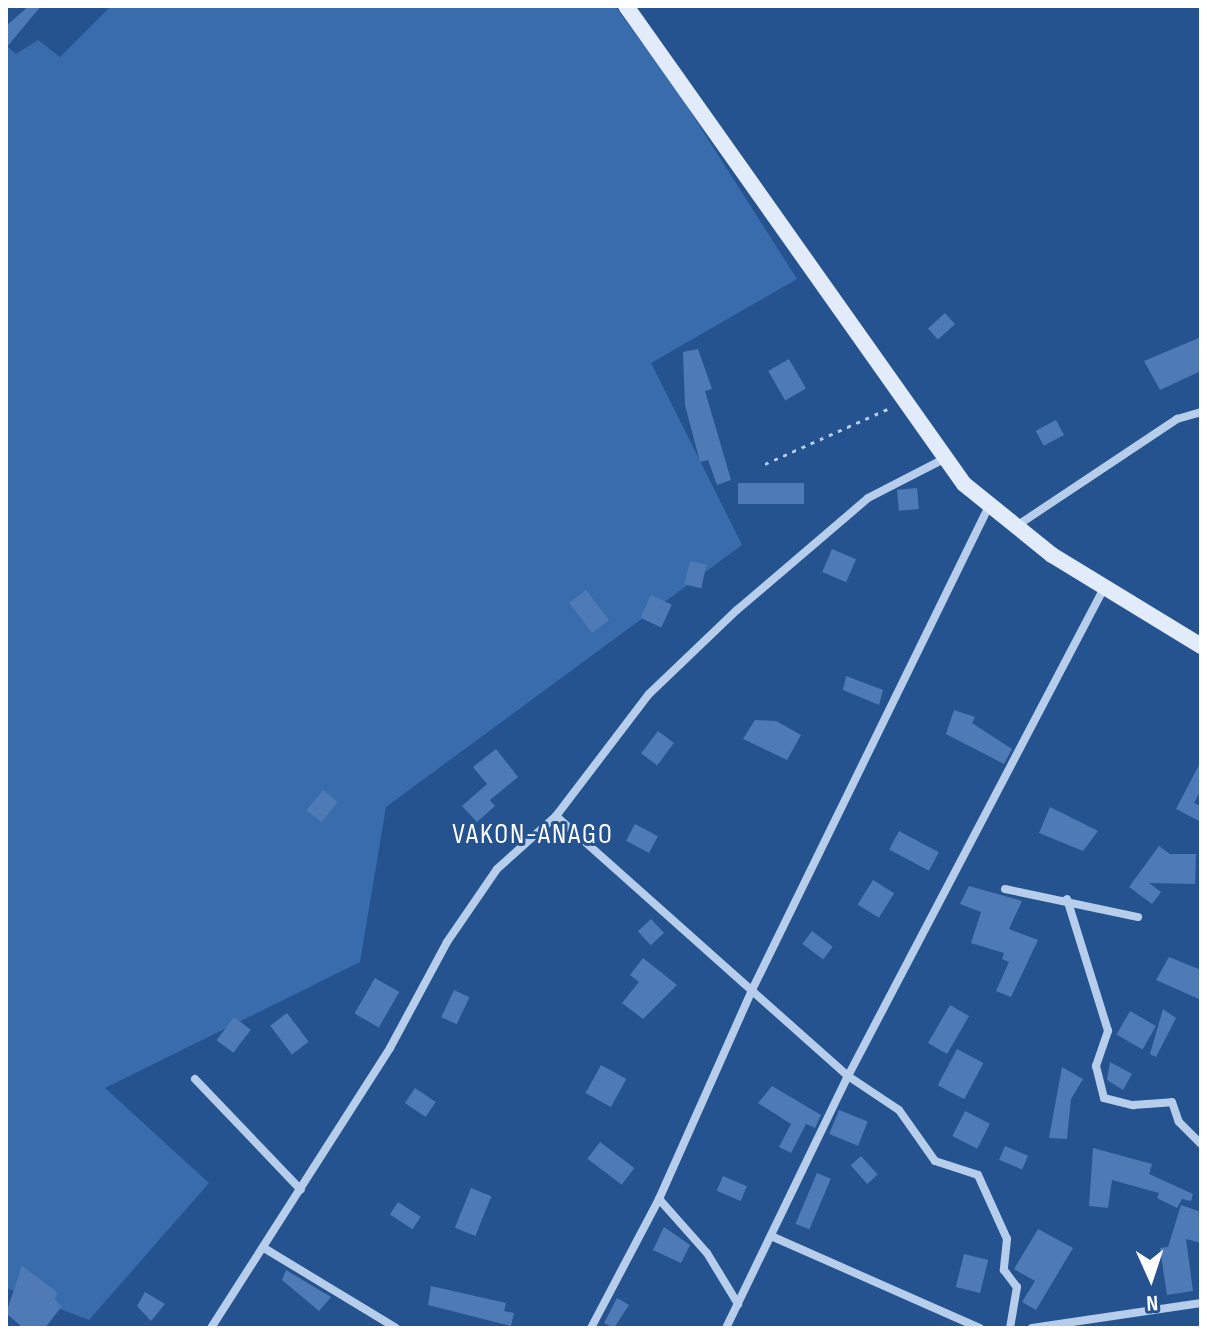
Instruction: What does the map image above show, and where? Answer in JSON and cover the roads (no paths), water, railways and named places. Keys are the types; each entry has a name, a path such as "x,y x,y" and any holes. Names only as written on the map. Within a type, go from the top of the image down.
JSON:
{"main road":[{"path":"626,6 906,400 944,459 1013,528 1104,588 1201,646"}],"street":[{"path":"1013,528 1177,419 1201,412"},
{"path":"211,1328 390,1048 447,942 497,869 556,816 649,694 737,610 868,498 944,459"},
{"path":"591,1328 659,1199 752,990 989,506"},
{"path":"726,1328 848,1076 1104,588"},
{"path":"556,816 848,1076 899,1110 935,1161 978,1175 1007,1239 1004,1270 1017,1287 1010,1328"},
{"path":"1005,889 1067,899 1138,917"},
{"path":"1067,899 1108,1031 1096,1066 1104,1098 1147,1105 1172,1102 1179,1122 1201,1144"},
{"path":"195,1079 301,1190"},
{"path":"659,1199 707,1253 738,1304"},
{"path":"771,1236 980,1328"},
{"path":"264,1248 396,1328"},
{"path":"1032,1328 1201,1303"}],"district":[{"name":"VAKON-ANAGO","path":"533,835"}]}
